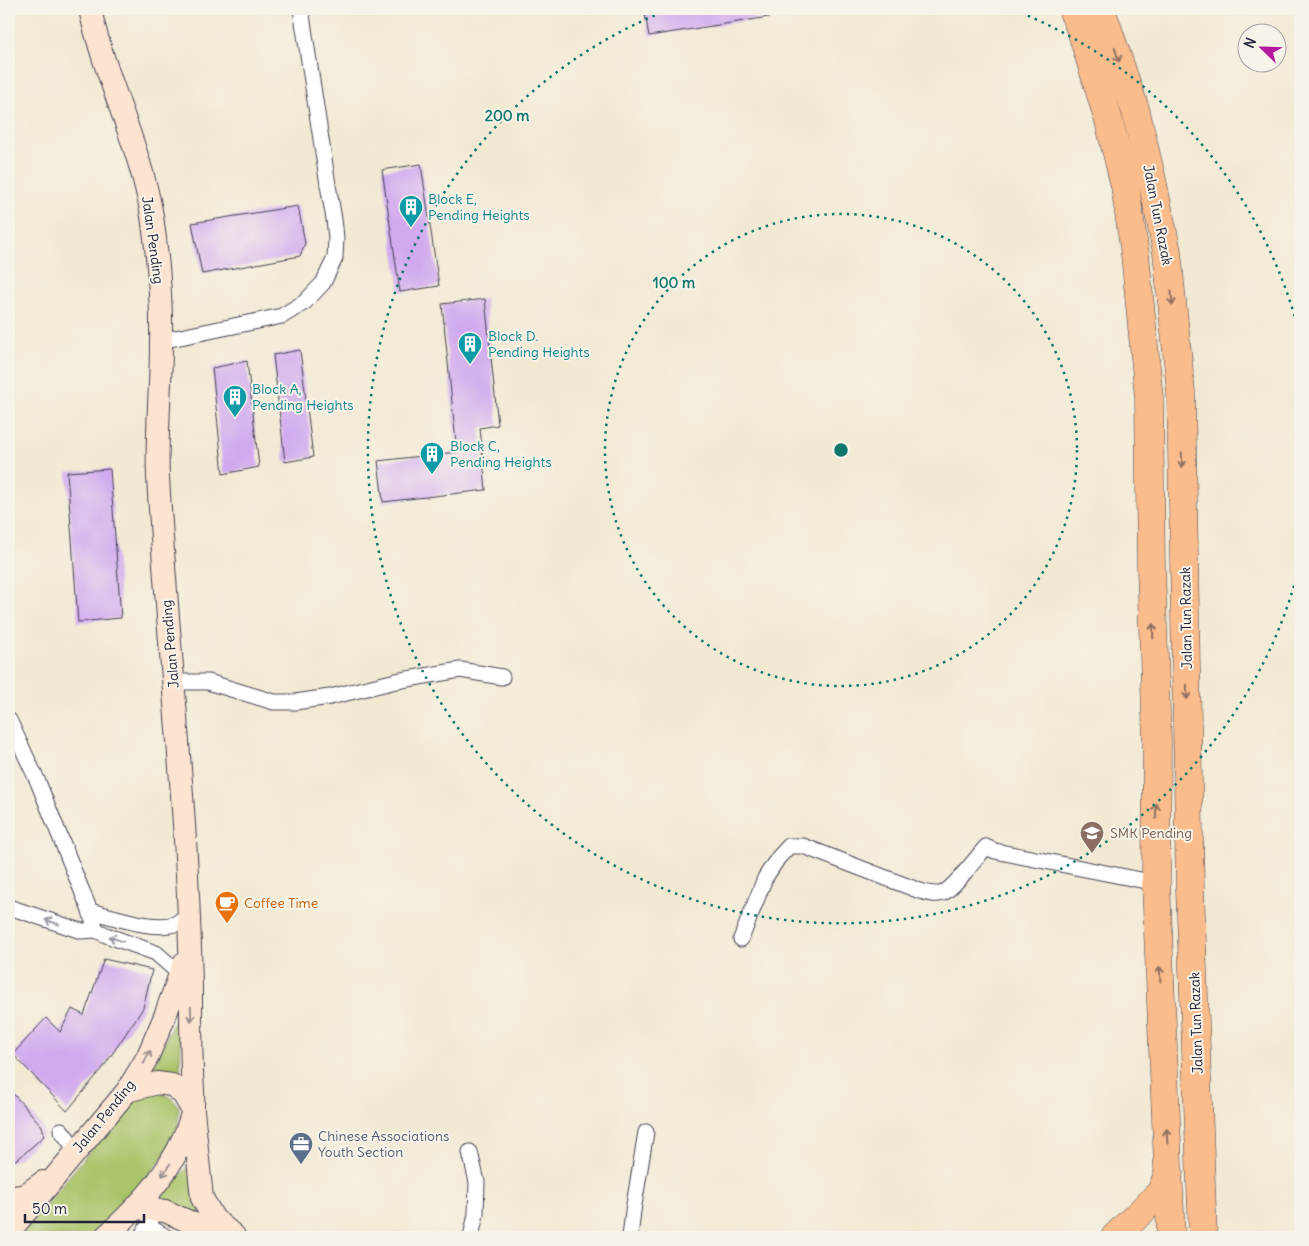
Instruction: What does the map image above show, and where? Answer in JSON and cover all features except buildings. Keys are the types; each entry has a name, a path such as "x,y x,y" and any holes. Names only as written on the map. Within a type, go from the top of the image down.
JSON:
{"highway":[{"name":"Jalan Tun Razak","path":"1072,9 1081,30 1109,121 1125,186 1137,273 1149,398 1151,568 1157,742 1156,884 1171,1237"},
{"name":"Jalan Tun Razak","path":"1101,9 1136,112 1152,180 1167,252 1181,392 1190,889 1203,1237"},
{"path":"1115,1237 1161,1192 1169,1172"},
{"path":"1202,1189 1219,1237"}],"street":[{"name":"Jalan Pending","path":"9,1232 127,1091 147,1058 166,1016 190,948 181,779 168,633 158,473 157,438 162,342 160,291 152,215 138,158 97,38 90,9"},
{"path":"162,342 282,316 305,302 323,283 335,258 336,238 334,219 301,9"},
{"path":"173,682 208,682 274,702 295,702 330,697 396,681 460,670 502,677"},
{"path":"9,720 38,782 96,930"},
{"path":"741,939 765,878 778,858 789,846 803,846 932,894 944,892 953,885 986,847 1156,884"},
{"path":"9,907 80,931 96,930 156,953 180,974"},
{"path":"90,911 117,919 156,925 175,924 188,915"},
{"path":"190,948 193,1111 202,1198 214,1219 237,1237"},
{"path":"127,1091 157,1083 172,1085 183,1094 193,1111"},
{"path":"145,1220 160,1179 178,1152 193,1111"},
{"path":"61,1130 77,1151"},
{"path":"630,1237 646,1132"},
{"path":"470,1152 477,1182 476,1214 472,1237"},
{"path":"9,1198 25,1195 58,1172"},
{"path":"112,1233 145,1220 173,1214 203,1228 237,1237"},
{"path":"145,1220 166,1237"}],"green space":[{"path":"182,995 180,1077 169,1070 152,1071 178,1012"},
{"path":"154,1091 170,1097 179,1107 178,1129 161,1160 115,1214 88,1237 24,1237 24,1231 126,1108 140,1095"},
{"path":"189,1165 203,1221 158,1202"}],"place":[{"name":"Block E, Pending Heights","path":"411,228"},
{"name":"Block D. Pending Heights","path":"470,365"},
{"name":"Block A, Pending Heights","path":"235,418"},
{"name":"Block C, Pending Heights","path":"432,475"},
{"name":"SMK Pending","path":"1092,854"},
{"name":"Coffee Time","path":"227,924"},
{"name":"Chinese Associations Youth Section","path":"301,1165"}]}
